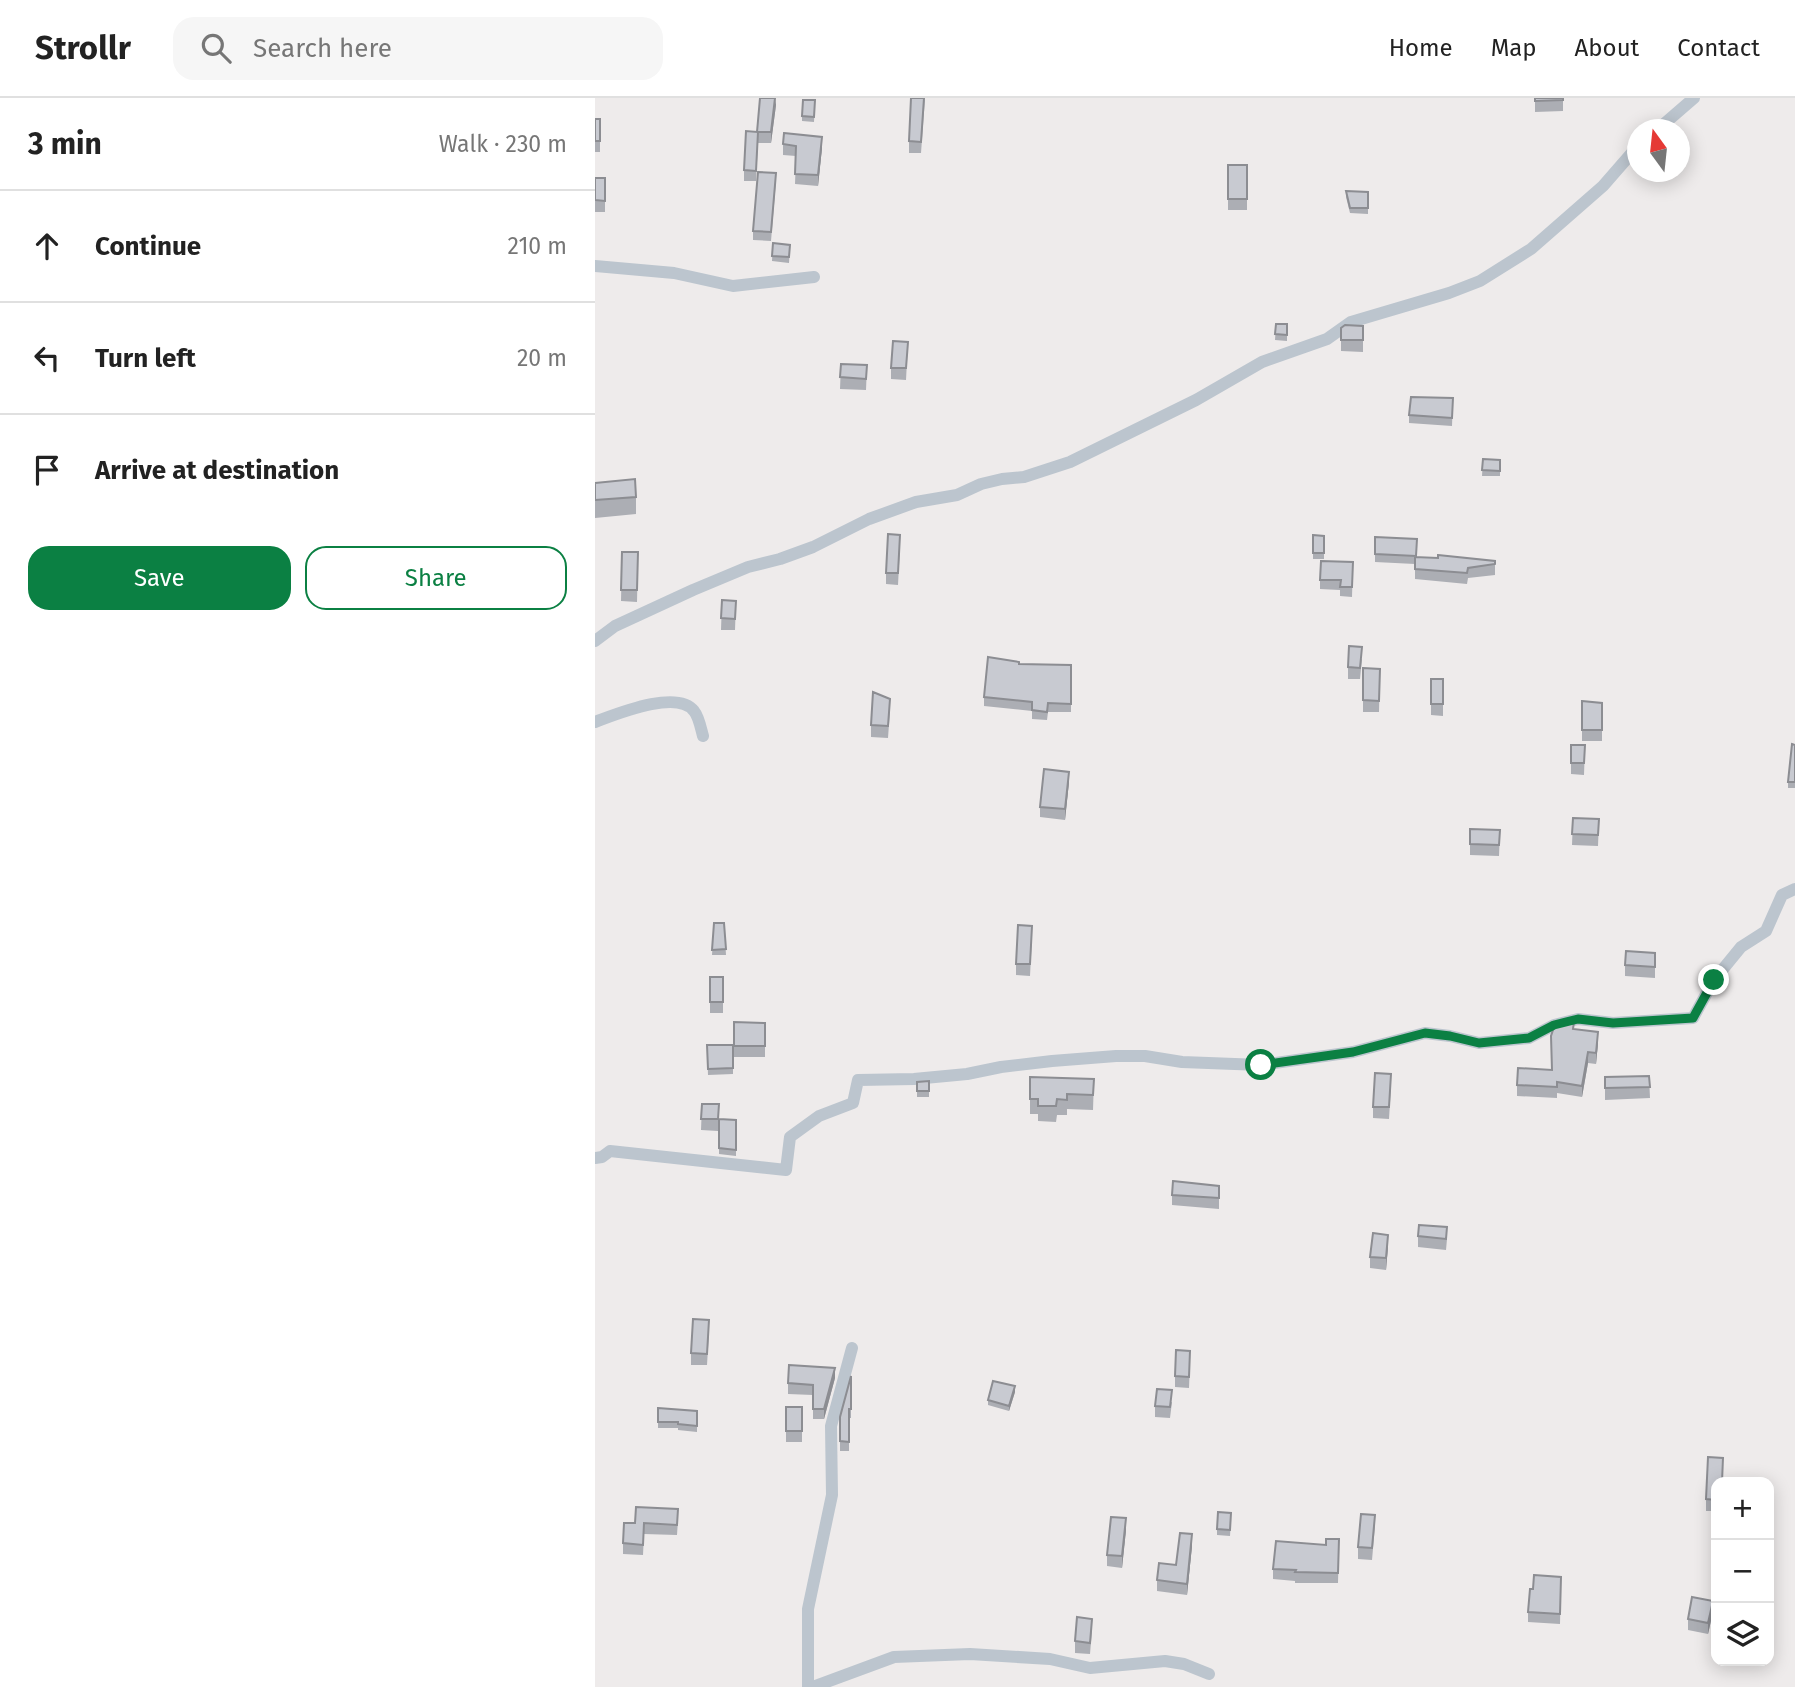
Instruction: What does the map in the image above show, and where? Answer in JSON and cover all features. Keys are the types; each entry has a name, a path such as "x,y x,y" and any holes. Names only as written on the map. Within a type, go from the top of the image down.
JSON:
{"street":[{"path":"1670,119 1694,98"},
{"path":"595,641 615,626 693,590 748,568 813,547 869,519 916,502 957,495 981,484 1024,477 1070,462 1196,400 1262,362 1327,339 1351,322 1480,281 1531,249 1603,186 1627,158"},
{"path":"595,266 674,273 733,286 814,277"},
{"path":"595,722 630,710 683,702 695,711 703,736"},
{"path":"595,1158 610,1151 786,1170 790,1137 819,1116 853,1103 858,1080 914,1079 1052,1061 1116,1056 1261,1065 1353,1052 1425,1033 1479,1043 1529,1038 1554,1025 1578,1019 1613,1023 1693,1018 1714,980 1741,947 1766,931 1782,895 1795,890"},
{"path":"852,1348 831,1426 832,1495 808,1609 811,1687 894,1657 970,1654 1050,1659 1090,1668 1165,1661 1184,1664 1209,1674"}],"building":[{"path":"760,98 775,98 771,132 758,132 756,171 744,170 746,131 757,132"},
{"path":"911,98 924,98 921,142 909,141"},
{"path":"1535,98 1563,98 1563,100 1535,101"},
{"path":"803,100 815,100 814,117 802,116"},
{"path":"595,119 600,119 600,141 595,141"},
{"path":"784,133 822,137 818,175 795,174 796,146 783,144"},
{"path":"1228,165 1247,165 1247,199 1228,199"},
{"path":"758,172 776,173 771,232 753,231"},
{"path":"595,178 605,178 605,201 595,200"},
{"path":"1346,191 1368,192 1368,208 1350,208"},
{"path":"773,243 790,245 789,257 772,256"},
{"path":"1276,324 1287,324 1287,335 1275,334"},
{"path":"1345,325 1363,326 1363,340 1341,340 1341,328"},
{"path":"893,341 908,342 906,368 891,368"},
{"path":"841,364 867,365 866,379 840,377"},
{"path":"1411,397 1453,398 1452,418 1409,415"},
{"path":"1483,459 1500,460 1500,471 1482,470"},
{"path":"635,479 636,497 595,500 595,483"},
{"path":"888,534 900,535 898,573 886,573"},
{"path":"1313,535 1324,536 1324,553 1313,553"},
{"path":"1375,537 1417,539 1416,556 1375,554"},
{"path":"622,552 638,552 637,590 621,590"},
{"path":"1438,555 1495,561 1495,564 1468,568 1467,573 1415,569 1415,557 1438,558"},
{"path":"1321,561 1353,562 1352,587 1340,587 1341,580 1320,580"},
{"path":"722,600 736,601 735,619 721,618"},
{"path":"1349,646 1362,647 1360,668 1348,667"},
{"path":"988,657 1019,664 1071,665 1071,704 1048,703 1047,712 1032,710 1032,702 984,697"},
{"path":"1363,668 1380,669 1379,701 1363,700"},
{"path":"1431,679 1443,679 1443,704 1431,704"},
{"path":"873,692 890,699 888,726 871,725"},
{"path":"1582,701 1602,703 1602,730 1582,730"},
{"path":"1792,744 1795,745 1795,782 1788,782"},
{"path":"1571,745 1585,745 1584,763 1571,763"},
{"path":"1044,769 1069,772 1065,809 1040,807"},
{"path":"1573,818 1599,819 1598,835 1572,834"},
{"path":"1470,829 1500,830 1499,845 1470,844"},
{"path":"714,923 724,923 726,949 712,950"},
{"path":"1018,925 1032,926 1030,964 1016,964"},
{"path":"1626,951 1655,953 1655,967 1625,965"},
{"path":"710,977 723,977 723,1002 710,1002"},
{"path":"734,1022 765,1023 765,1046 734,1046"},
{"path":"1574,1022 1573,1029 1598,1032 1596,1053 1588,1052 1582,1086 1557,1082 1557,1087 1517,1085 1518,1068 1552,1070 1551,1036 1555,1024"},
{"path":"707,1045 733,1045 733,1068 708,1069"},
{"path":"1375,1073 1391,1074 1389,1107 1373,1107"},
{"path":"1649,1076 1650,1087 1605,1088 1605,1077"},
{"path":"1030,1077 1094,1079 1093,1095 1067,1094 1067,1100 1057,1099 1056,1106 1038,1106 1038,1099 1030,1099"},
{"path":"929,1081 929,1091 917,1091 917,1082"},
{"path":"702,1104 719,1104 718,1119 701,1119"},
{"path":"719,1119 736,1120 736,1150 719,1148"},
{"path":"1173,1181 1219,1186 1219,1198 1172,1195"},
{"path":"1419,1225 1447,1227 1446,1239 1418,1236"},
{"path":"1373,1233 1388,1235 1386,1258 1370,1257"},
{"path":"693,1319 709,1320 707,1354 691,1353"},
{"path":"1176,1350 1190,1351 1189,1377 1175,1376"},
{"path":"789,1365 835,1368 824,1409 813,1409 813,1385 788,1383"},
{"path":"851,1376 849,1442 840,1441 840,1417"},
{"path":"993,1381 1015,1386 1009,1406 988,1400"},
{"path":"1157,1389 1172,1390 1170,1407 1155,1406"},
{"path":"786,1407 802,1407 802,1431 786,1431"},
{"path":"658,1408 697,1411 697,1426 658,1422"},
{"path":"1708,1457 1723,1458 1722,1477 1711,1477 1711,1500 1706,1499"},
{"path":"636,1507 678,1509 677,1525 644,1523 643,1545 623,1543 624,1523 635,1523"},
{"path":"1218,1512 1231,1513 1230,1530 1217,1529"},
{"path":"1361,1514 1375,1515 1372,1548 1358,1547"},
{"path":"1111,1517 1126,1518 1122,1556 1107,1555"},
{"path":"1180,1533 1192,1534 1187,1584 1157,1580 1159,1563 1176,1565"},
{"path":"1326,1539 1339,1539 1338,1573 1273,1569 1276,1541 1326,1545"},
{"path":"1534,1575 1561,1577 1560,1614 1528,1612"},
{"path":"1692,1597 1711,1601 1708,1623 1688,1619"},
{"path":"1077,1617 1092,1619 1090,1643 1075,1641"}],"route":[{"path":"1261,1065 1353,1052 1425,1033 1479,1043 1529,1038 1554,1025 1578,1019 1613,1023 1693,1018 1714,980"}]}
